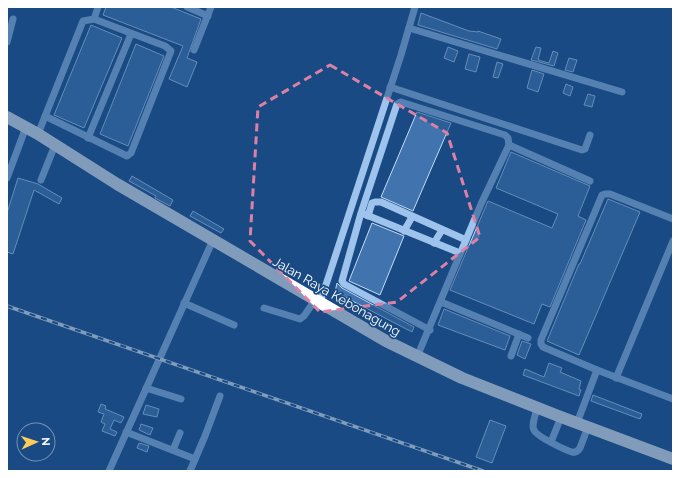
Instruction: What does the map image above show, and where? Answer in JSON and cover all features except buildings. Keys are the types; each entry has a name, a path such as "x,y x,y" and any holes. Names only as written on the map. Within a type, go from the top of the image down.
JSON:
{"highway":[{"name":"Jalan Raya Kebonagung","path":"7,117 38,134 118,184 317,302 417,357 462,378 537,408 673,459"}],"street":[{"path":"94,19 98,7"},
{"path":"187,7 208,16"},
{"path":"194,50 211,7"},
{"path":"264,308 300,318 304,316 317,302 415,7"},
{"path":"7,42 13,19"},
{"path":"38,134 44,116 83,21 94,19 165,46 171,50 131,153 127,156 44,116"},
{"path":"409,28 622,92"},
{"path":"88,138 131,34"},
{"path":"390,86 582,150 585,149 590,135"},
{"path":"417,357 430,330 481,204 509,145 508,138 504,135 398,102 365,215 342,278 344,284 430,330"},
{"path":"7,178 26,128"},
{"path":"41,180 54,145"},
{"path":"509,145 590,181"},
{"path":"673,219 610,194 602,195 541,340 543,347 616,378 673,399"},
{"path":"365,215 372,204 375,202 381,202 466,240"},
{"path":"365,215 460,253"},
{"path":"404,231 412,216"},
{"path":"434,243 442,230"},
{"path":"109,471 213,240"},
{"path":"616,378 673,241"},
{"path":"184,302 234,325"},
{"path":"441,302 528,338"},
{"path":"511,356 519,334"},
{"path":"537,408 533,429 535,432 551,442 572,452 576,452 580,448 582,425 597,370"},
{"path":"146,388 181,399"},
{"path":"190,471 220,396"},
{"path":"551,442 560,417"},
{"path":"126,432 195,459"},
{"path":"174,450 180,433"}],"highlighted area":[{"path":"330,65 447,133 480,237 397,302 320,312 250,241 258,107"}],"railway":[{"path":"7,306 483,471"}]}
